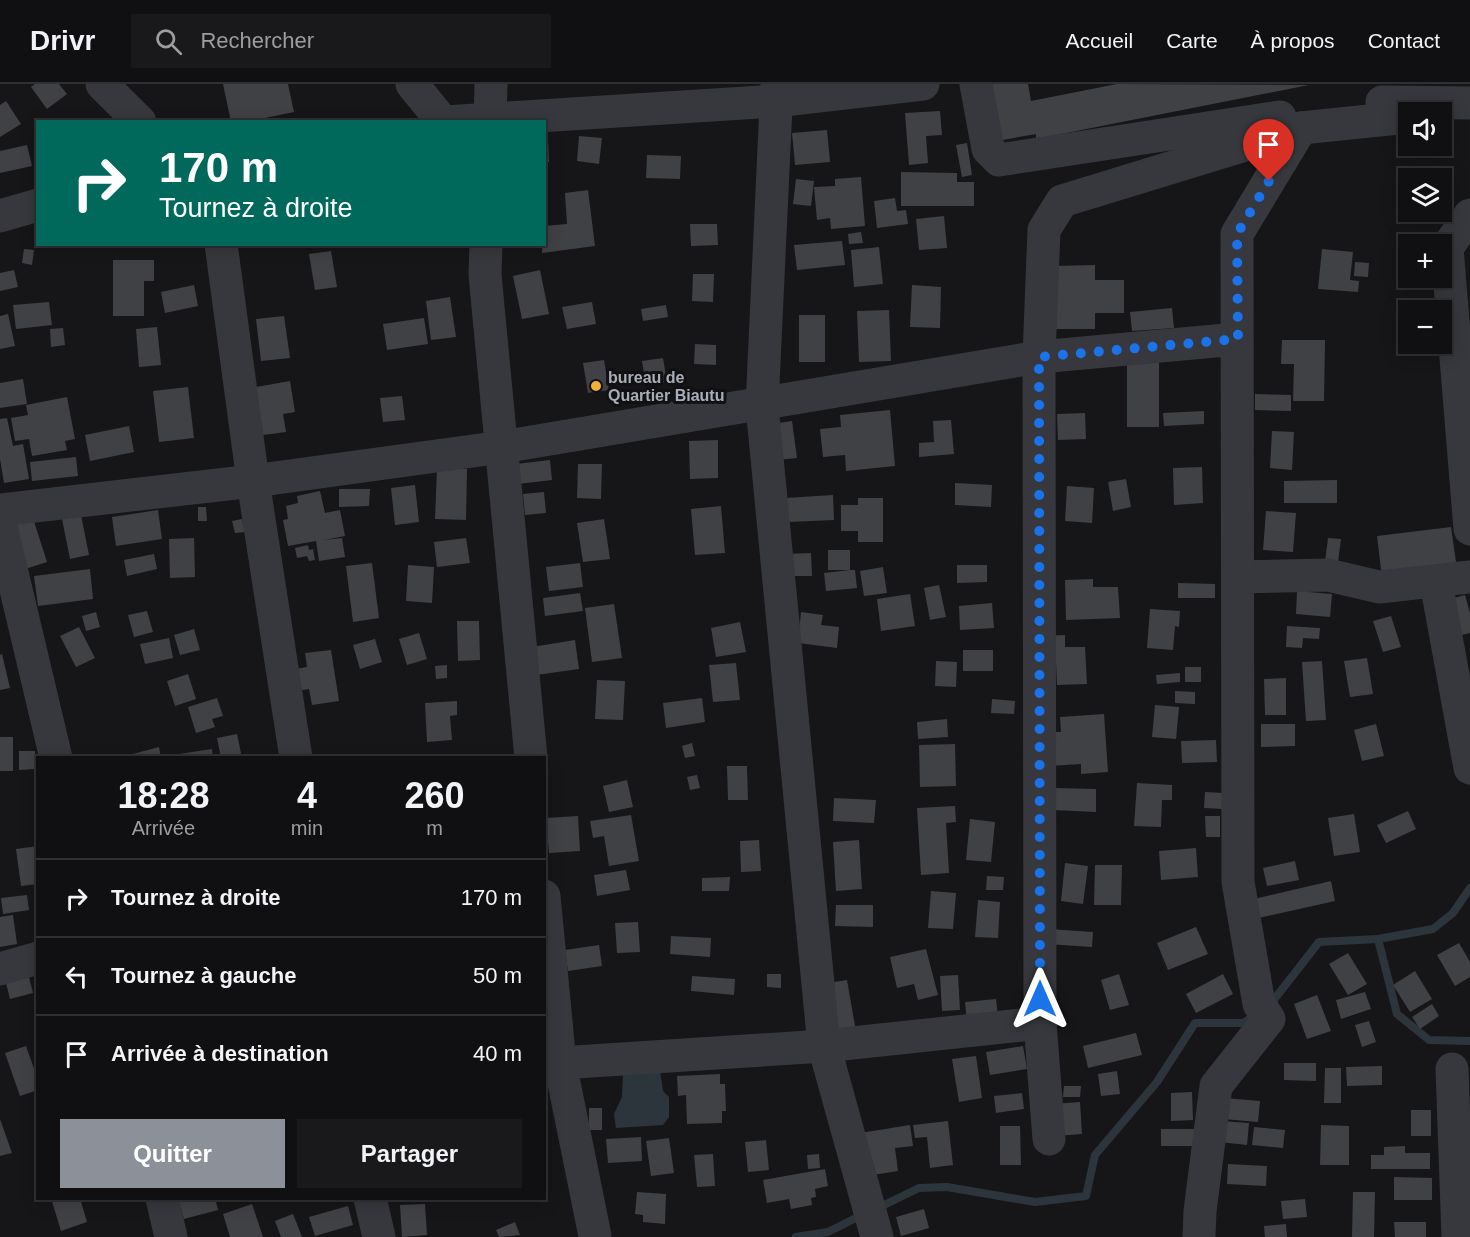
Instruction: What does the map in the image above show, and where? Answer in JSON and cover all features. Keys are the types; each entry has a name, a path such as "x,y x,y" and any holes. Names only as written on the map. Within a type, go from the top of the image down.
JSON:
{"street":[{"path":"102,84 138,120"},
{"path":"412,84 442,120"},
{"path":"491,84 490,120 776,93 923,84"},
{"path":"976,84 988,149 999,160 1389,101 1470,104"},
{"path":"776,93 762,405 824,1046 873,1221"},
{"path":"1452,112 1470,110"},
{"path":"1049,1139 1040,1023 1039,357 1044,230 1062,201 1301,129 1398,118"},
{"path":"1199,1237 1200,1211 1216,1086 1241,1052 1264,1011 1238,882 1237,234 1301,129"},
{"path":"1470,215 1448,248 1470,529"},
{"path":"221,246 253,481 296,756"},
{"path":"486,246 485,275 531,756"},
{"path":"0,510 253,481 502,447 1039,357 1238,339"},
{"path":"0,522 56,756"},
{"path":"1238,577 1328,575 1379,587 1470,578"},
{"path":"1436,582 1470,768"},
{"path":"546,938 552,1066 595,1236"},
{"path":"0,969 36,959"},
{"path":"552,1066 824,1046 1040,1023"},
{"path":"1452,1069 1458,1237"},
{"path":"162,1200 171,1237"},
{"path":"370,1200 379,1237"}],"shaded area":[{"path":"660,1070 663,1091 669,1097 669,1117 663,1125 616,1128 614,1114 622,1097 623,1073"}],"building":[{"path":"35,84 59,84 67,94 47,109 31,87"},
{"path":"223,84 288,84 294,112 256,120 231,120"},
{"path":"986,84 1028,84 1031,101 1117,84 1309,85 1036,139 1036,134 997,141"},
{"path":"6,101 21,124 0,137 0,105"},
{"path":"940,111 942,135 926,136 928,163 909,165 905,113"},
{"path":"827,130 830,162 795,165 792,133"},
{"path":"579,136 602,138 599,164 577,161"},
{"path":"548,139 549,162 546,162 546,140"},
{"path":"967,143 972,175 962,177 956,145"},
{"path":"27,145 32,166 0,173 0,151"},
{"path":"647,155 681,156 680,179 646,178"},
{"path":"901,172 957,173 957,182 974,182 974,206 901,206"},
{"path":"861,177 865,226 831,229 830,218 817,220 814,187 835,186 835,179"},
{"path":"796,179 814,181 811,206 793,204"},
{"path":"588,190 595,246 542,253 543,246 546,246 546,226 567,224 565,193"},
{"path":"895,198 897,211 906,210 908,224 877,228 874,201"},
{"path":"944,216 947,248 919,250 916,219"},
{"path":"690,224 717,224 718,245 691,246"},
{"path":"861,232 863,243 849,244 848,234"},
{"path":"842,241 845,265 797,270 794,245"},
{"path":"879,247 883,284 854,287 851,250"},
{"path":"24,249 34,250 32,265 22,263"},
{"path":"1322,249 1353,252 1350,280 1359,281 1358,292 1318,289"},
{"path":"331,251 337,287 315,290 309,254"},
{"path":"113,260 154,260 154,281 144,281 144,316 113,316"},
{"path":"1355,262 1369,263 1368,277 1354,276"},
{"path":"1095,265 1095,280 1124,280 1124,313 1095,313 1095,329 1052,329 1053,266"},
{"path":"14,270 18,287 0,291 0,273"},
{"path":"540,270 549,314 522,319 513,276"},
{"path":"693,274 714,274 713,302 692,301"},
{"path":"194,285 198,306 165,313 161,292"},
{"path":"912,285 941,287 940,328 910,327"},
{"path":"450,297 456,337 431,340 426,301"},
{"path":"49,302 52,325 16,329 13,305"},
{"path":"592,302 596,324 567,329 562,307"},
{"path":"666,305 668,317 643,321 641,309"},
{"path":"1172,308 1174,328 1132,331 1130,312"},
{"path":"889,310 891,361 859,362 857,311"},
{"path":"8,314 15,346 0,349 0,316"},
{"path":"799,315 825,315 825,362 799,362"},
{"path":"284,316 290,358 261,361 256,319"},
{"path":"424,318 428,344 387,350 383,324"},
{"path":"157,327 161,365 139,367 136,329"},
{"path":"63,328 65,345 51,347 50,329"},
{"path":"1282,340 1325,340 1324,401 1293,401 1294,364 1281,364"},
{"path":"695,344 716,345 716,365 694,364"},
{"path":"663,358 667,382 646,385 642,361"},
{"path":"604,360 609,390 588,393 583,363"},
{"path":"1127,360 1159,360 1159,427 1127,427"},
{"path":"23,379 27,404 0,408 0,383"},
{"path":"290,381 295,412 283,414 286,432 263,435 256,387"},
{"path":"188,387 194,438 159,442 153,391"},
{"path":"1255,394 1291,395 1291,411 1255,410"},
{"path":"402,396 405,420 383,422 380,398"},
{"path":"67,397 75,439 65,441 67,450 32,456 29,439 15,441 11,418 28,415 26,405"},
{"path":"890,410 895,466 846,471 845,455 823,457 820,429 841,427 840,415"},
{"path":"1204,411 1204,424 1164,426 1163,413"},
{"path":"1085,413 1086,439 1058,440 1057,414"},
{"path":"7,418 13,446 23,444 29,479 4,483 0,459 0,419"},
{"path":"951,420 954,454 919,457 919,443 934,442 933,421"},
{"path":"792,421 797,458 777,460 772,424"},
{"path":"129,426 134,452 90,461 85,435"},
{"path":"1272,431 1294,432 1292,470 1270,468"},
{"path":"718,440 718,478 690,479 689,441"},
{"path":"76,457 78,476 32,481 30,462"},
{"path":"550,460 552,480 518,484 516,464"},
{"path":"578,464 602,464 601,499 577,498"},
{"path":"1202,467 1203,503 1174,505 1173,468"},
{"path":"437,468 467,469 466,520 435,519"},
{"path":"1126,479 1131,507 1113,511 1108,482"},
{"path":"1337,480 1337,503 1284,503 1284,481"},
{"path":"955,483 992,485 991,507 955,505"},
{"path":"415,485 419,522 395,525 391,488"},
{"path":"1067,486 1094,488 1092,523 1065,521"},
{"path":"339,489 370,489 369,506 339,507"},
{"path":"320,491 325,513 340,510 345,536 324,540 342,538 345,557 319,561 316,541 288,546 283,520 288,519 286,506 298,503 297,496"},
{"path":"544,492 546,513 525,515 523,494"},
{"path":"833,495 834,520 787,522 785,498"},
{"path":"858,498 883,498 883,542 858,542 858,531 841,531 841,505 858,505"},
{"path":"721,506 725,553 695,555 691,509"},
{"path":"198,507 206,507 207,521 198,521"},
{"path":"158,510 162,539 116,546 112,517"},
{"path":"1266,511 1296,513 1293,552 1263,550"},
{"path":"32,515 47,562 19,571 4,523"},
{"path":"81,515 89,555 70,559 62,519"},
{"path":"242,519 245,532 235,533 232,521"},
{"path":"604,519 610,559 583,562 577,523"},
{"path":"1451,527 1457,569 1382,578 1377,536"},
{"path":"194,538 195,577 170,578 169,539"},
{"path":"466,538 470,563 437,567 434,542"},
{"path":"1328,538 1341,539 1337,570 1324,569"},
{"path":"308,545 309,550 313,549 315,560 309,561 307,556 297,558 295,548"},
{"path":"828,550 850,550 850,570 828,570"},
{"path":"811,553 812,576 787,576 785,554"},
{"path":"154,554 157,569 127,576 124,560"},
{"path":"372,563 379,618 353,622 346,566"},
{"path":"580,563 583,587 549,591 546,567"},
{"path":"408,565 434,567 432,603 406,601"},
{"path":"957,565 987,565 987,582 957,583"},
{"path":"883,567 887,593 864,596 860,571"},
{"path":"90,569 93,599 38,606 34,576"},
{"path":"855,570 857,588 826,591 824,573"},
{"path":"1093,579 1093,587 1118,587 1120,618 1066,620 1065,580"},
{"path":"1178,583 1215,584 1215,598 1178,598"},
{"path":"939,585 946,617 930,620 924,588"},
{"path":"1297,591 1332,594 1330,617 1296,614"},
{"path":"580,593 583,611 545,616 543,598"},
{"path":"910,594 915,626 881,631 877,599"},
{"path":"1465,595 1470,613 1470,633 1453,637 1443,601"},
{"path":"992,603 994,628 960,630 959,606"},
{"path":"614,604 622,658 592,662 585,608"},
{"path":"1150,609 1180,611 1179,627 1175,626 1173,650 1147,648"},
{"path":"147,611 153,632 134,637 128,615"},
{"path":"96,612 100,627 86,631 82,616"},
{"path":"801,612 823,615 821,625 839,627 837,648 798,643"},
{"path":"1391,616 1401,647 1383,652 1373,621"},
{"path":"457,621 479,621 480,660 458,661"},
{"path":"740,622 746,652 716,657 711,628"},
{"path":"1287,626 1320,628 1319,639 1303,638 1302,648 1286,647"},
{"path":"79,627 95,658 76,667 60,636"},
{"path":"194,629 200,650 180,655 174,635"},
{"path":"419,633 427,659 407,665 399,639"},
{"path":"1065,635 1065,647 1085,647 1087,684 1057,685 1056,662 1041,663 1039,636"},
{"path":"169,638 173,658 145,664 140,644"},
{"path":"375,639 382,662 360,669 353,645"},
{"path":"575,640 579,669 536,675 532,647"},
{"path":"331,650 339,701 312,705 309,689 297,691 294,669 307,667 305,653"},
{"path":"963,650 993,650 993,671 963,671"},
{"path":"2,654 10,688 0,690 0,655"},
{"path":"1367,658 1373,694 1350,697 1344,661"},
{"path":"936,661 957,662 956,687 935,686"},
{"path":"1322,661 1326,720 1306,721 1302,662"},
{"path":"736,663 740,700 713,702 709,665"},
{"path":"447,665 447,678 436,679 435,666"},
{"path":"1185,667 1201,667 1201,682 1185,682"},
{"path":"1180,673 1180,682 1157,684 1156,675"},
{"path":"188,674 196,699 175,706 167,681"},
{"path":"1286,678 1286,715 1265,715 1264,679"},
{"path":"597,680 625,681 623,720 595,719"},
{"path":"1175,691 1195,692 1195,704 1175,703"},
{"path":"217,698 223,716 212,719 215,727 196,733 188,707"},
{"path":"702,698 705,722 666,728 663,703"},
{"path":"992,699 1015,701 1014,714 991,713"},
{"path":"457,701 457,715 450,716 452,740 427,742 425,703"},
{"path":"1155,705 1179,707 1176,739 1152,737"},
{"path":"1104,714 1108,772 1081,774 1081,764 1049,766 1047,732 1061,732 1060,717"},
{"path":"947,719 948,737 918,739 917,722"},
{"path":"1261,724 1295,724 1295,746 1261,747"},
{"path":"1376,724 1384,756 1362,761 1354,730"},
{"path":"237,734 242,756 221,756 217,738"},
{"path":"0,737 13,737 13,771 0,771"},
{"path":"1216,740 1217,762 1182,763 1181,741"},
{"path":"692,743 695,756 685,758 682,746"},
{"path":"955,744 956,786 920,787 919,745"},
{"path":"159,747 161,756 126,756"},
{"path":"212,749 213,756 179,756 179,754"},
{"path":"19,751 35,751 35,769 19,770"},
{"path":"727,766 747,766 748,800 728,800"},
{"path":"697,775 700,788 690,790 687,777"},
{"path":"627,780 633,807 609,812 603,786"},
{"path":"1137,783 1172,785 1172,800 1162,800 1161,827 1134,826"},
{"path":"1054,788 1096,789 1096,812 1053,810"},
{"path":"1205,792 1224,793 1223,809 1204,808"},
{"path":"834,798 876,800 874,823 833,821"},
{"path":"955,806 956,822 946,823 949,873 921,875 917,808"},
{"path":"1408,811 1416,829 1386,843 1377,825"},
{"path":"1354,814 1360,852 1334,856 1328,818"},
{"path":"631,815 639,861 609,866 604,836 593,838 590,821"},
{"path":"578,816 580,851 549,853 546,818"},
{"path":"1205,816 1220,816 1220,837 1206,837"},
{"path":"970,819 995,822 991,862 966,860"},
{"path":"759,840 761,871 741,872 740,841"},
{"path":"859,840 862,889 836,891 833,842"},
{"path":"36,846 36,884 21,886 16,849"},
{"path":"1196,848 1198,877 1161,880 1159,851"},
{"path":"1295,861 1299,880 1267,886 1263,868"},
{"path":"1065,863 1088,866 1083,904 1061,901"},
{"path":"1095,865 1122,865 1121,905 1094,905"},
{"path":"626,870 630,890 597,896 594,875"},
{"path":"987,876 1004,877 1003,890 986,890"},
{"path":"730,877 729,891 702,891 702,878"},
{"path":"1331,881 1335,901 1254,919 1250,900"},
{"path":"931,891 956,893 953,929 928,928"},
{"path":"27,895 29,910 3,914 1,898"},
{"path":"978,900 1000,902 998,938 975,937"},
{"path":"836,905 873,905 873,927 835,926"},
{"path":"13,915 17,944 0,947 0,917"},
{"path":"638,922 640,952 617,953 615,923"},
{"path":"1196,927 1208,954 1168,970 1157,943"},
{"path":"1048,929 1093,932 1092,947 1047,944"},
{"path":"671,936 711,938 710,957 670,954"},
{"path":"1459,943 1470,962 1470,977 1455,986 1437,955"},
{"path":"599,945 602,966 568,971 565,950"},
{"path":"926,949 938,995 918,1000 914,984 897,988 890,957"},
{"path":"1348,953 1367,984 1348,995 1329,964"},
{"path":"26,965 33,993 10,999 3,971"},
{"path":"1415,971 1432,999 1410,1012 1393,985"},
{"path":"767,974 781,974 781,988 767,987"},
{"path":"1119,974 1129,1005 1110,1010 1101,980"},
{"path":"1223,974 1233,994 1196,1013 1186,994"},
{"path":"958,975 960,1010 942,1011 940,976"},
{"path":"692,976 735,979 734,995 691,991"},
{"path":"847,980 857,1037 831,1041 822,984"},
{"path":"1365,992 1371,1009 1341,1019 1336,1000"},
{"path":"1317,995 1331,1031 1307,1039 1294,1004"},
{"path":"996,999 998,1018 967,1022 965,1002"},
{"path":"1432,1004 1439,1016 1420,1029 1412,1017"},
{"path":"1369,1021 1376,1042 1362,1047 1355,1025"},
{"path":"1136,1033 1142,1055 1088,1068 1083,1046"},
{"path":"26,1046 36,1074 36,1091 20,1096 5,1053"},
{"path":"1023,1046 1027,1069 990,1075 986,1052"},
{"path":"976,1056 982,1098 959,1102 952,1059"},
{"path":"1284,1063 1316,1063 1316,1081 1284,1080"},
{"path":"1382,1066 1382,1085 1347,1086 1346,1067"},
{"path":"1325,1068 1341,1068 1341,1103 1324,1103"},
{"path":"1117,1071 1120,1094 1101,1096 1098,1074"},
{"path":"720,1074 720,1084 725,1084 726,1111 722,1111 722,1123 687,1124 686,1095 678,1096 677,1076"},
{"path":"1064,1086 1081,1086 1080,1097 1063,1097"},
{"path":"1192,1092 1193,1120 1171,1121 1171,1093"},
{"path":"1022,1093 1024,1109 996,1113 994,1096"},
{"path":"1224,1098 1260,1101 1258,1122 1223,1119"},
{"path":"1080,1102 1082,1134 1056,1136 1053,1104"},
{"path":"589,1108 602,1108 602,1130 589,1130"},
{"path":"1411,1110 1431,1110 1431,1136 1411,1136"},
{"path":"0,1119 12,1153 0,1156"},
{"path":"948,1121 953,1165 930,1168 927,1137 915,1138 913,1125"},
{"path":"1221,1121 1249,1123 1247,1145 1219,1142"},
{"path":"910,1125 913,1146 895,1148 898,1171 867,1176 860,1133"},
{"path":"1321,1125 1349,1126 1349,1165 1320,1165"},
{"path":"1000,1126 1020,1126 1021,1165 1000,1165"},
{"path":"1254,1127 1285,1130 1283,1148 1252,1145"},
{"path":"1161,1129 1197,1129 1197,1146 1161,1146"},
{"path":"641,1137 642,1161 608,1163 606,1139"},
{"path":"669,1138 674,1173 651,1176 646,1141"},
{"path":"766,1140 769,1170 748,1172 745,1142"},
{"path":"1405,1146 1405,1153 1430,1153 1430,1169 1371,1169 1371,1155 1384,1155 1384,1147"},
{"path":"713,1154 715,1186 697,1187 694,1155"},
{"path":"819,1154 820,1168 808,1169 807,1155"},
{"path":"1228,1164 1267,1166 1266,1186 1227,1184"},
{"path":"825,1169 828,1186 815,1189 816,1197 811,1198 812,1205 791,1209 789,1199 767,1203 763,1180"},
{"path":"1394,1177 1432,1178 1432,1200 1394,1200"},
{"path":"637,1192 666,1194 665,1224 643,1222 643,1215 635,1214"},
{"path":"1353,1192 1375,1192 1374,1237 1352,1237"},
{"path":"1305,1199 1307,1217 1283,1219 1281,1201"},
{"path":"52,1200 81,1200 87,1222 61,1231"},
{"path":"179,1200 216,1200 218,1210 184,1219"},
{"path":"252,1204 263,1237 230,1237 223,1214"},
{"path":"425,1204 427,1235 402,1237 400,1205"},
{"path":"348,1206 353,1225 315,1236 309,1217"},
{"path":"924,1209 929,1228 901,1236 896,1217"},
{"path":"293,1214 302,1237 281,1237 275,1221"},
{"path":"515,1222 520,1235 499,1237 496,1230"},
{"path":"1394,1222 1426,1222 1426,1237 1395,1237"},
{"path":"1286,1224 1287,1237 1265,1237 1264,1226"}],"waterway":[{"path":"1269,1006 1319,942 1378,939 1433,929 1453,913 1470,888"},
{"path":"1378,939 1397,1014 1429,1040 1470,1041"},
{"path":"876,1209 919,1188 947,1187 1035,1202 1086,1196 1095,1155 1157,1082 1195,1023 1243,1023 1254,1016"},
{"path":"796,1237 828,1232 862,1215"}],"place":[{"name":"bureau de Quartier Biautu","path":"596,386"}],"route":[{"path":"1040,999 1039,357 1238,339 1237,234 1269,181"}]}
